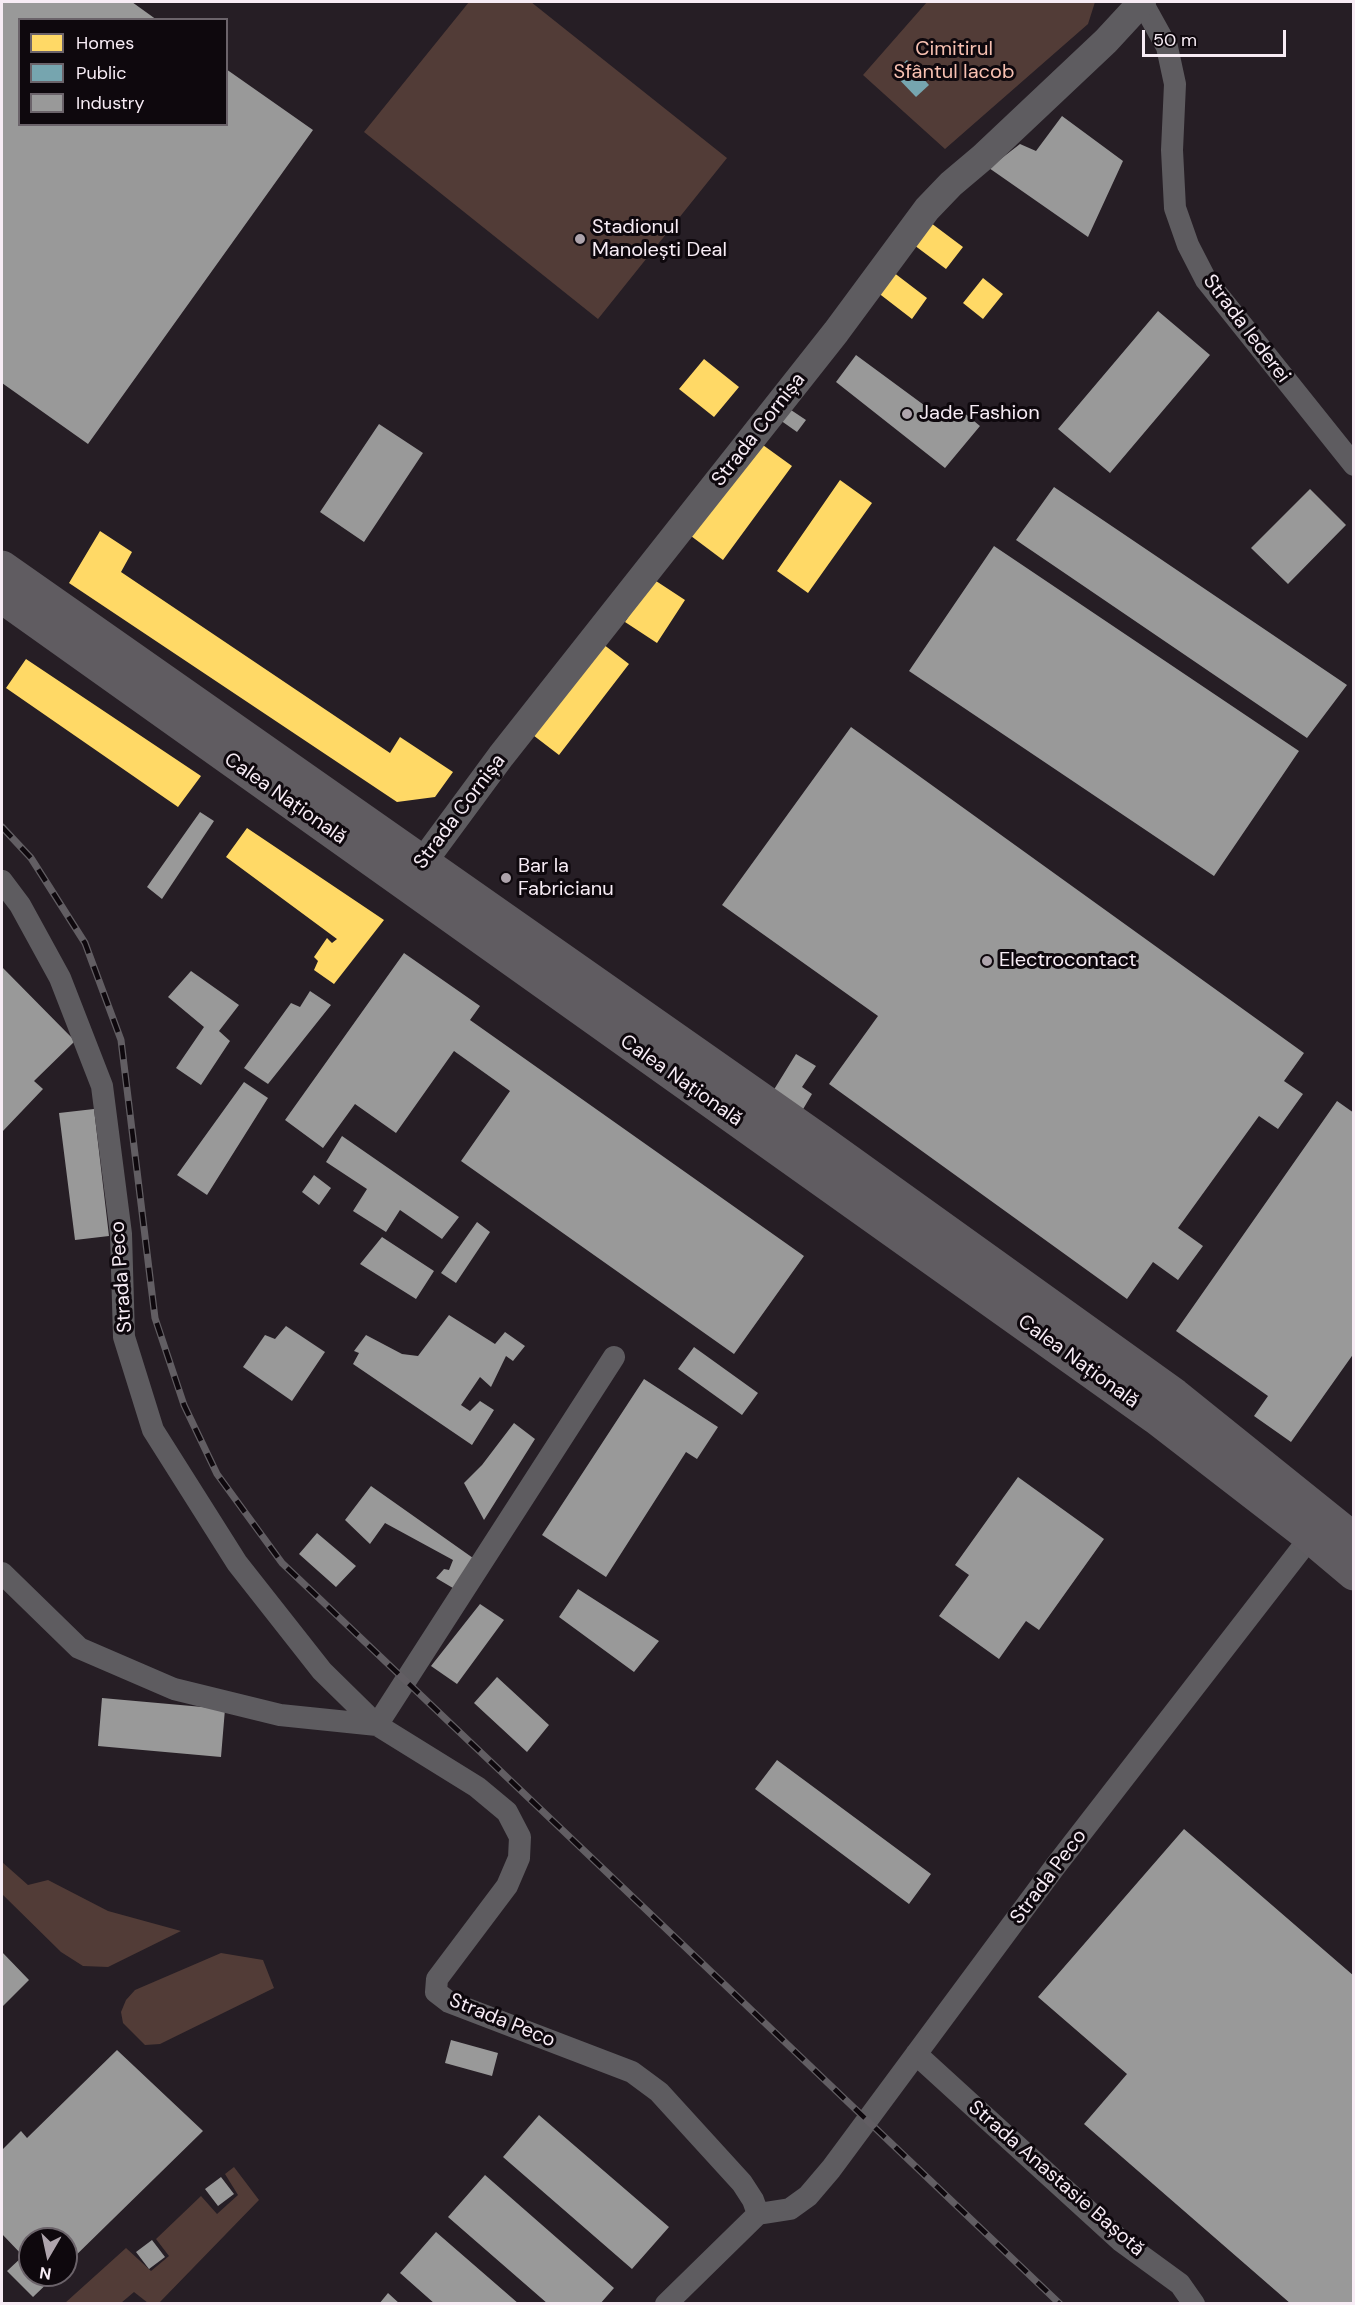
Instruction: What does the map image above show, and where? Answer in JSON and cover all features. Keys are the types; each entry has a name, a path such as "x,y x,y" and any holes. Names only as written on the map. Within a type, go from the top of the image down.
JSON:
{"main road":[{"name":"Calea Națională","path":"2,567 415,873"},
{"name":"Calea Națională","path":"2,597 415,873 597,987 821,1141 1176,1395 1319,1526 1353,1574"},
{"name":"Calea Națională","path":"1319,1526 1353,1539"}],"street":[{"name":"Strada Iederei","path":"1142,2 1167,48 1175,84 1172,150 1175,208 1188,245 1206,280 1353,465"},
{"name":"Strada Cornișa","path":"415,873 501,756 836,333 895,249 933,202 1106,41 1142,2"},
{"name":"Strada Peco","path":"2,881 20,905 60,978 102,1086 121,1234 124,1337 153,1430 237,1563 322,1671 377,1725 477,1787 507,1812 520,1837 519,1858 507,1886 437,1979 436,1992 449,2002 632,2073 659,2092 742,2183 753,2200 758,2214 790,2209 808,2196 831,2169 1054,1868 1319,1526"},
{"path":"377,1725 614,1358"},
{"name":"Strada Peco","path":"2,1573 79,1648 174,1689 280,1715 377,1725"},
{"name":"Strada Anastasie Bașotă","path":"916,2054 1121,2241 1180,2284 1194,2304"},
{"path":"666,2304 758,2214"}],"green space":[{"name":"Stadionul Manolești Deal","path":"469,2 531,2 727,158 598,319 364,132"},
{"name":"Cimitirul Sfântul Iacob","path":"927,2 1095,2 1088,24 945,149 863,75"},
{"path":"2,1862 28,1885 48,1880 108,1911 181,1931 108,1967 83,1966 61,1952 2,1894"},
{"path":"221,1953 263,1960 274,1988 160,2044 145,2045 123,2023 121,2012 126,2000 135,1990"},
{"path":"234,2167 259,2200 159,2303 148,2303 134,2292 121,2303 65,2303 126,2248 151,2271 169,2256 156,2239 201,2196 217,2214 238,2195 225,2174"}],"building: Homes":[{"path":"927,220 963,247 946,269 910,242"},
{"path":"893,272 927,298 912,319 877,292"},
{"path":"983,278 1003,294 983,319 963,303"},
{"path":"704,359 739,387 714,417 679,389"},
{"path":"756,440 792,466 723,560 687,533"},
{"path":"840,480 872,503 808,593 777,571"},
{"path":"100,531 132,552 121,572 390,753 400,737 453,772 435,797 397,802 69,583"},
{"path":"653,579 685,600 657,643 625,622"},
{"path":"599,641 629,664 559,755 529,732"},
{"path":"26,659 201,776 178,807 6,688"},
{"path":"247,828 384,920 334,984 314,970 318,961 314,957 327,938 332,943 337,939 226,857"}],"building: Public":[{"path":"907,60 929,85 916,97 893,73"}],"building: Industry":[{"path":"2,2 132,2 154,18 18,18 18,126 228,126 228,70 313,130 88,444 2,383"},
{"path":"1062,116 1123,161 1088,237 989,168 1020,144 1036,151"},
{"path":"1158,311 1210,355 1110,473 1058,429"},
{"name":"Jade Fashion","path":"856,355 947,422 957,407 980,426 945,468 836,382"},
{"path":"788,408 806,420 797,432 780,420"},
{"path":"379,424 423,453 364,542 320,512"},
{"path":"1054,487 1347,685 1307,738 1016,540"},
{"path":"1310,489 1346,525 1288,584 1251,548"},
{"path":"994,546 1299,751 1214,876 909,671"},
{"name":"Electrocontact","path":"851,727 1304,1053 1284,1081 1303,1094 1278,1129 1259,1116 1178,1228 1203,1246 1178,1280 1153,1262 1127,1299 829,1084 878,1016 722,905"},
{"path":"200,812 214,821 162,899 147,887"},
{"path":"404,953 480,1006 470,1020 804,1256 734,1354 461,1161 510,1091 454,1051 396,1133 355,1104 323,1148 285,1120"},
{"path":"2,967 75,1041 34,1081 43,1089 2,1132"},
{"path":"191,971 239,1005 219,1031 230,1041 201,1085 176,1068 204,1027 168,997"},
{"path":"310,991 331,1005 268,1084 244,1068 291,1003 300,1007"},
{"path":"796,1054 816,1066 802,1087 812,1094 799,1116 770,1096"},
{"path":"244,1082 268,1098 207,1195 177,1175"},
{"path":"1337,1101 1354,1113 1354,1353 1291,1442 1254,1416 1268,1396 1176,1331"},
{"path":"94,1109 109,1236 75,1240 59,1113"},
{"path":"342,1136 459,1217 442,1239 400,1210 386,1232 353,1211 367,1189 326,1162"},
{"path":"314,1175 331,1188 319,1205 302,1192"},
{"path":"477,1222 490,1232 456,1283 441,1273"},
{"path":"382,1237 434,1271 416,1299 360,1264"},
{"path":"449,1315 495,1344 505,1332 525,1346 513,1361 506,1356 491,1387 480,1377 461,1405 470,1411 480,1401 494,1410 472,1445 353,1364 359,1353 354,1351 366,1335 402,1354 418,1356"},
{"path":"286,1326 325,1352 292,1401 243,1367 265,1335 275,1339"},
{"path":"694,1347 758,1393 742,1415 678,1369"},
{"path":"644,1379 718,1427 697,1459 686,1452 606,1577 542,1535"},
{"path":"514,1423 535,1439 484,1520 464,1483 482,1465"},
{"path":"1018,1477 1104,1539 1039,1630 1026,1621 999,1659 939,1616 969,1575 955,1565"},
{"path":"371,1486 473,1558 458,1591 436,1578 444,1569 449,1570 453,1560 385,1523 370,1544 345,1520"},
{"path":"317,1533 356,1566 336,1587 299,1554"},
{"path":"578,1589 659,1641 634,1672 559,1617"},
{"path":"480,1604 504,1620 457,1684 431,1666"},
{"path":"497,1677 549,1725 527,1752 474,1703"},
{"path":"102,1698 225,1709 221,1757 98,1746"},
{"path":"777,1760 931,1874 909,1904 755,1789"},
{"path":"1184,1829 1354,1976 1354,2304 1291,2304 1084,2124 1127,2074 1038,1997"},
{"path":"2,1952 29,1980 2,2007"},
{"path":"451,2040 498,2053 492,2076 445,2063"},
{"path":"117,2050 203,2131 78,2253 78,2227 18,2227 18,2251 2,2234 2,2150 21,2131 27,2138"},
{"path":"539,2115 669,2227 632,2269 503,2157"},
{"path":"485,2175 614,2288 600,2304 548,2304 448,2217"},
{"path":"221,2177 234,2194 218,2206 205,2189"},
{"path":"436,2232 519,2304 435,2304 400,2273"},
{"path":"152,2240 165,2257 149,2269 136,2252"},
{"path":"18,2261 18,2282 7,2271"},
{"path":"23,2287 43,2287 33,2297"},
{"path":"388,2293 400,2304 379,2304"}],"railway":[{"path":"2,827 31,858 85,943 121,1040 155,1318 184,1405 217,1474 282,1563 1060,2304"}],"place":[{"name":"Stadionul Manolești Deal","path":"580,239"},
{"name":"Jade Fashion","path":"907,414"},
{"name":"Bar la Fabricianu","path":"506,878"},
{"name":"Electrocontact","path":"987,961"}]}
